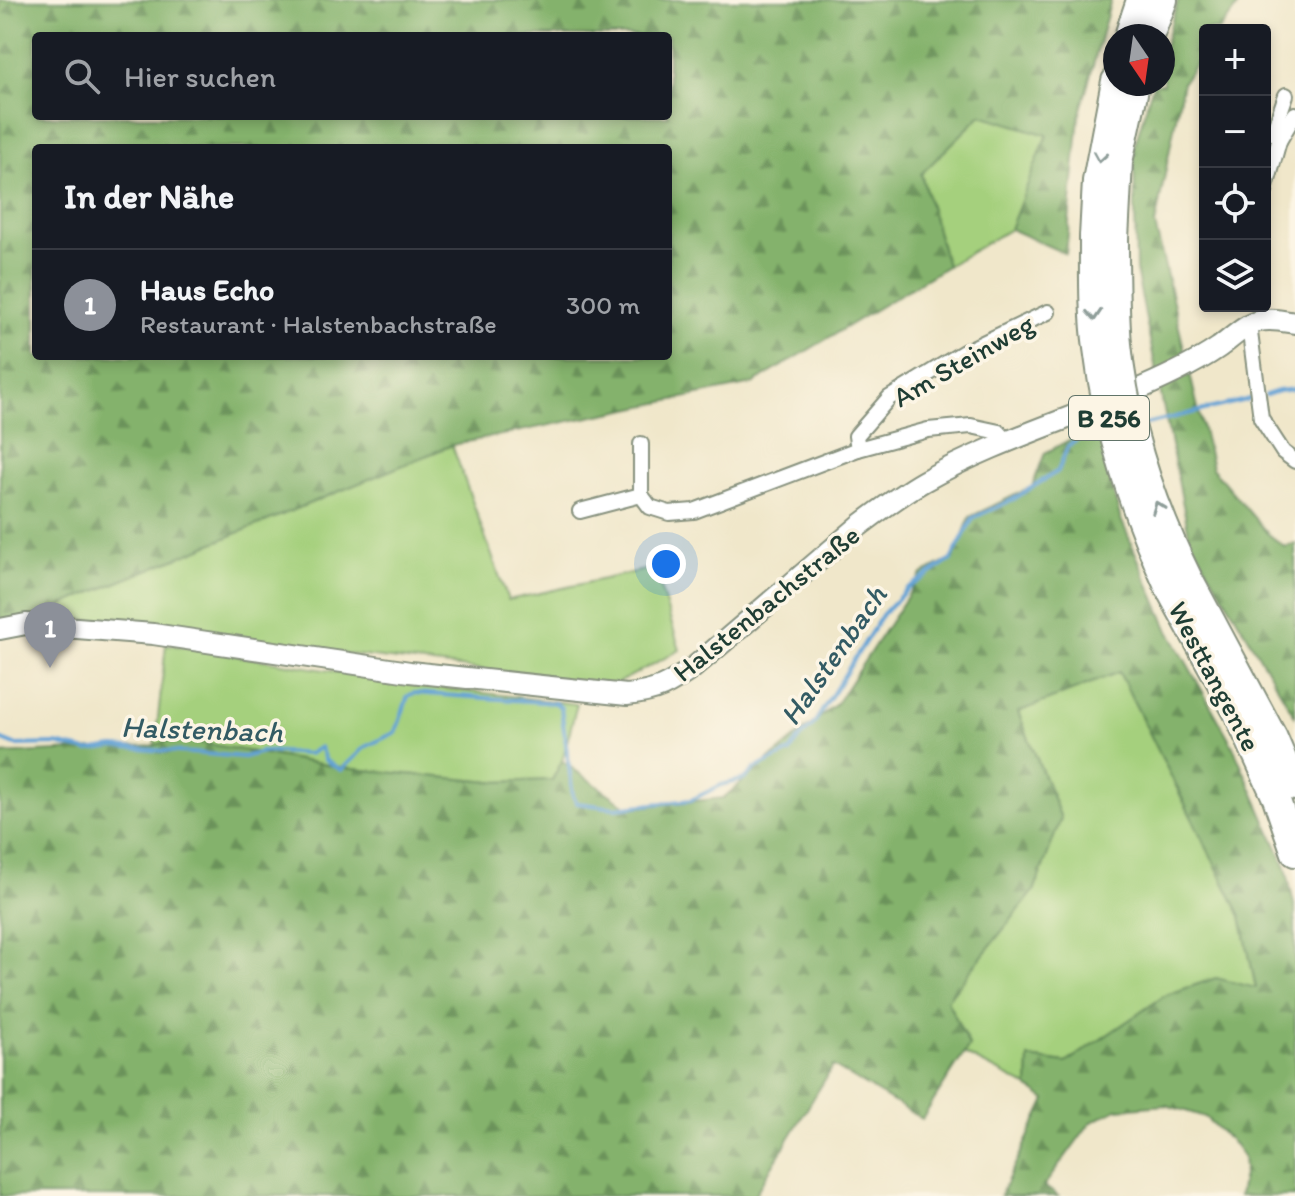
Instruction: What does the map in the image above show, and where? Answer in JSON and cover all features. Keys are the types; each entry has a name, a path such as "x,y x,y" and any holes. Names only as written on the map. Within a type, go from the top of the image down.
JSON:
{"highway":[{"path":"1132,24 1140,0"},
{"path":"1155,24 1164,0"},
{"name":"B 256","path":"1104,238 1096,181 1112,96"},
{"name":"B 256","path":"1133,96 1093,292 1096,347 1117,455 1134,506 1179,584"},
{"name":"Westtangente","path":"1179,584 1274,738 1295,787"},
{"name":"Westtangente","path":"1179,584 1276,798 1295,853"}],"street":[{"path":"1279,141 1274,130 1286,95"},
{"path":"1271,170 1279,141 1295,114"},
{"name":"Am Steinweg","path":"858,449 856,436 889,398 964,352 1048,312"},
{"path":"1295,323 1255,317 1261,418 1283,452 1295,461"},
{"name":"Halstenbachstraße","path":"0,629 26,624 153,634 410,672 627,695 651,692 693,668 819,559 888,504 922,482 954,465 1177,372 1215,350 1255,317"},
{"name":"Am Steinweg","path":"641,495 650,507 669,513 694,511 858,449 928,430 971,426 999,432 1008,442"},
{"path":"580,511 641,495 641,444"}],"green space":[{"path":"0,0 1111,0 1079,117 1066,254 1010,229 1047,135 981,115 921,174 947,266 752,384 452,445 33,617 0,622"},
{"path":"1178,0 1242,0 1224,24 1199,24 1199,59 1183,82 1155,225 1212,468 1267,533 1285,547 1295,544 1295,716 1190,540 1136,270 1134,147 1149,96 1175,96 1175,24 1171,24"},
{"path":"981,115 1048,135 1010,229 947,266 921,174"},
{"path":"1097,425 1120,517 1169,631 1232,744 1286,867 1295,910 1295,1196 1239,1196 1243,1156 1235,1145 1205,1117 1166,1105 1117,1109 1090,1123 1044,1186 1058,1196 1000,1196 1046,1100 1028,1087 1029,1058 1066,1063 1166,995 1216,978 1256,988 1241,916 1119,672 1018,712 1061,818 1034,891 947,1000 969,1046 922,1119 833,1066 754,1196 0,1196 0,754 154,746 174,738 343,768 492,782 552,780 562,761 629,808 723,798 836,704 922,574 954,558 970,517 1032,487 1045,453"},
{"path":"452,445 508,600 654,568 680,650 614,685 338,653 160,624 33,617"},
{"path":"166,644 416,685 577,704 562,761 552,780 492,782 343,768 174,738 155,746"},
{"path":"1119,672 1241,916 1256,989 1216,978 1166,995 1066,1063 1029,1058 1028,1087 964,1054 969,1045 947,1000 1034,891 1061,818 1018,712"}],"waterway":[{"name":"Halstenbach","path":"1266,395 1295,389"},
{"name":"Halstenbach","path":"1142,425 1254,398"},
{"name":"Halstenbach","path":"0,739 15,745 56,744 88,751 114,747 244,757 265,751 309,754 320,747 325,760 341,770 365,747 396,732 408,696 414,693 556,703 561,708 573,796 577,803 615,808 691,800 721,785 745,779 756,768 790,752 813,725 882,615 908,588 951,560 973,518 1012,500 1058,471 1068,446 1080,438 1102,433"}],"place":[{"name":"Haus Echo","path":"50,668"}]}
